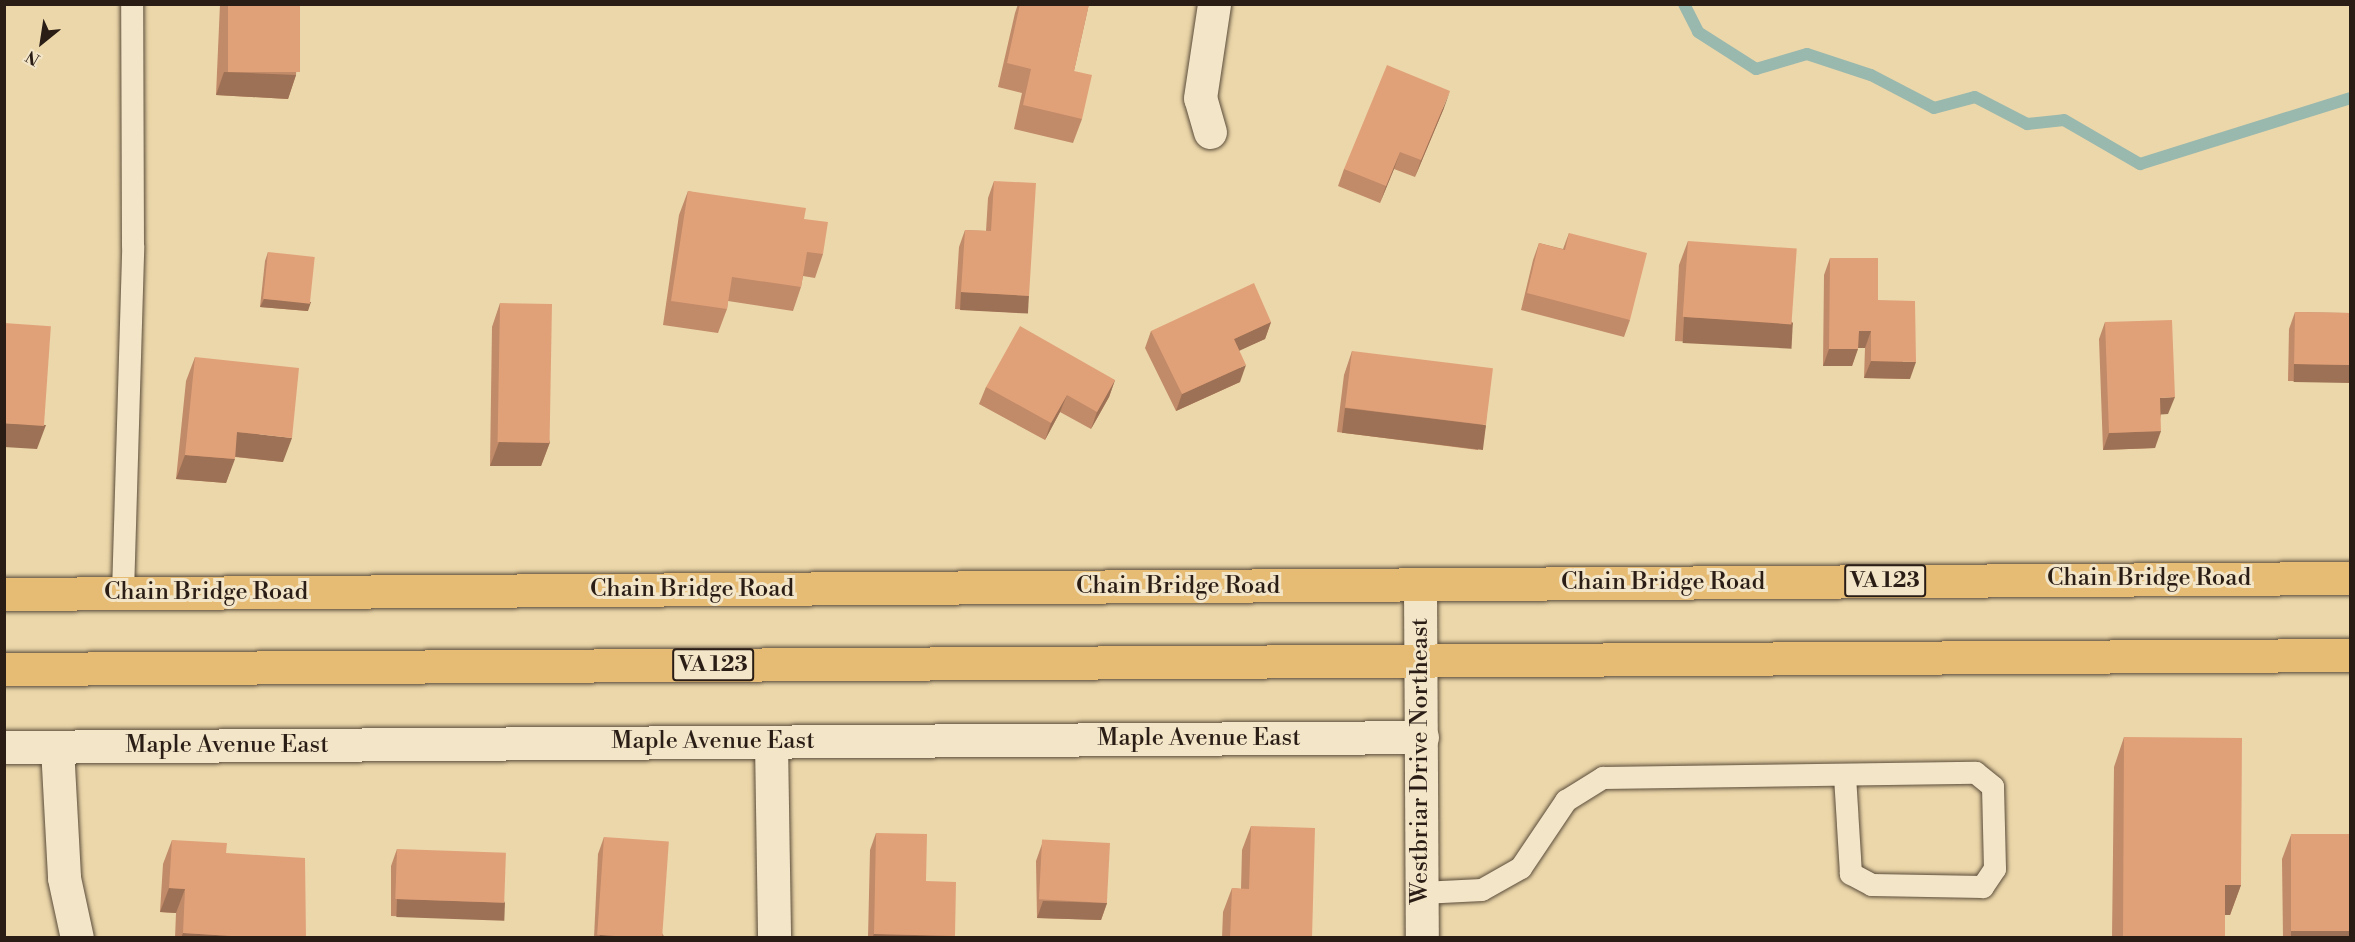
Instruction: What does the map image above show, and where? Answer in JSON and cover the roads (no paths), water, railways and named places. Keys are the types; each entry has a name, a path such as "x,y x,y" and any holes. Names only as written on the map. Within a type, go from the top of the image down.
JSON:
{"main road":[{"name":"Chain Bridge Road","path":"4,594 2350,578"},
{"name":"VA 123","path":"4,669 2350,655"}],"street":[{"path":"1210,132 1200,98 1214,4"},
{"name":"Westbriar Drive Northeast","path":"1420,585 1422,938"},
{"name":"Maple Avenue East","path":"4,747 1422,737"},
{"path":"771,742 774,938"},
{"path":"57,747 64,878 77,938"}],"lane":[{"path":"123,593 133,246 132,4"},
{"path":"1422,893 1482,890 1521,868 1566,801 1603,778 1976,773 1993,787 1995,869 1983,887 1872,885 1851,873 1845,775"}],"waterway":[{"path":"1684,4 1698,32 1756,69 1807,54 1871,75 1934,108 1975,97 2027,124 2064,120 2140,164 2350,98"}]}
